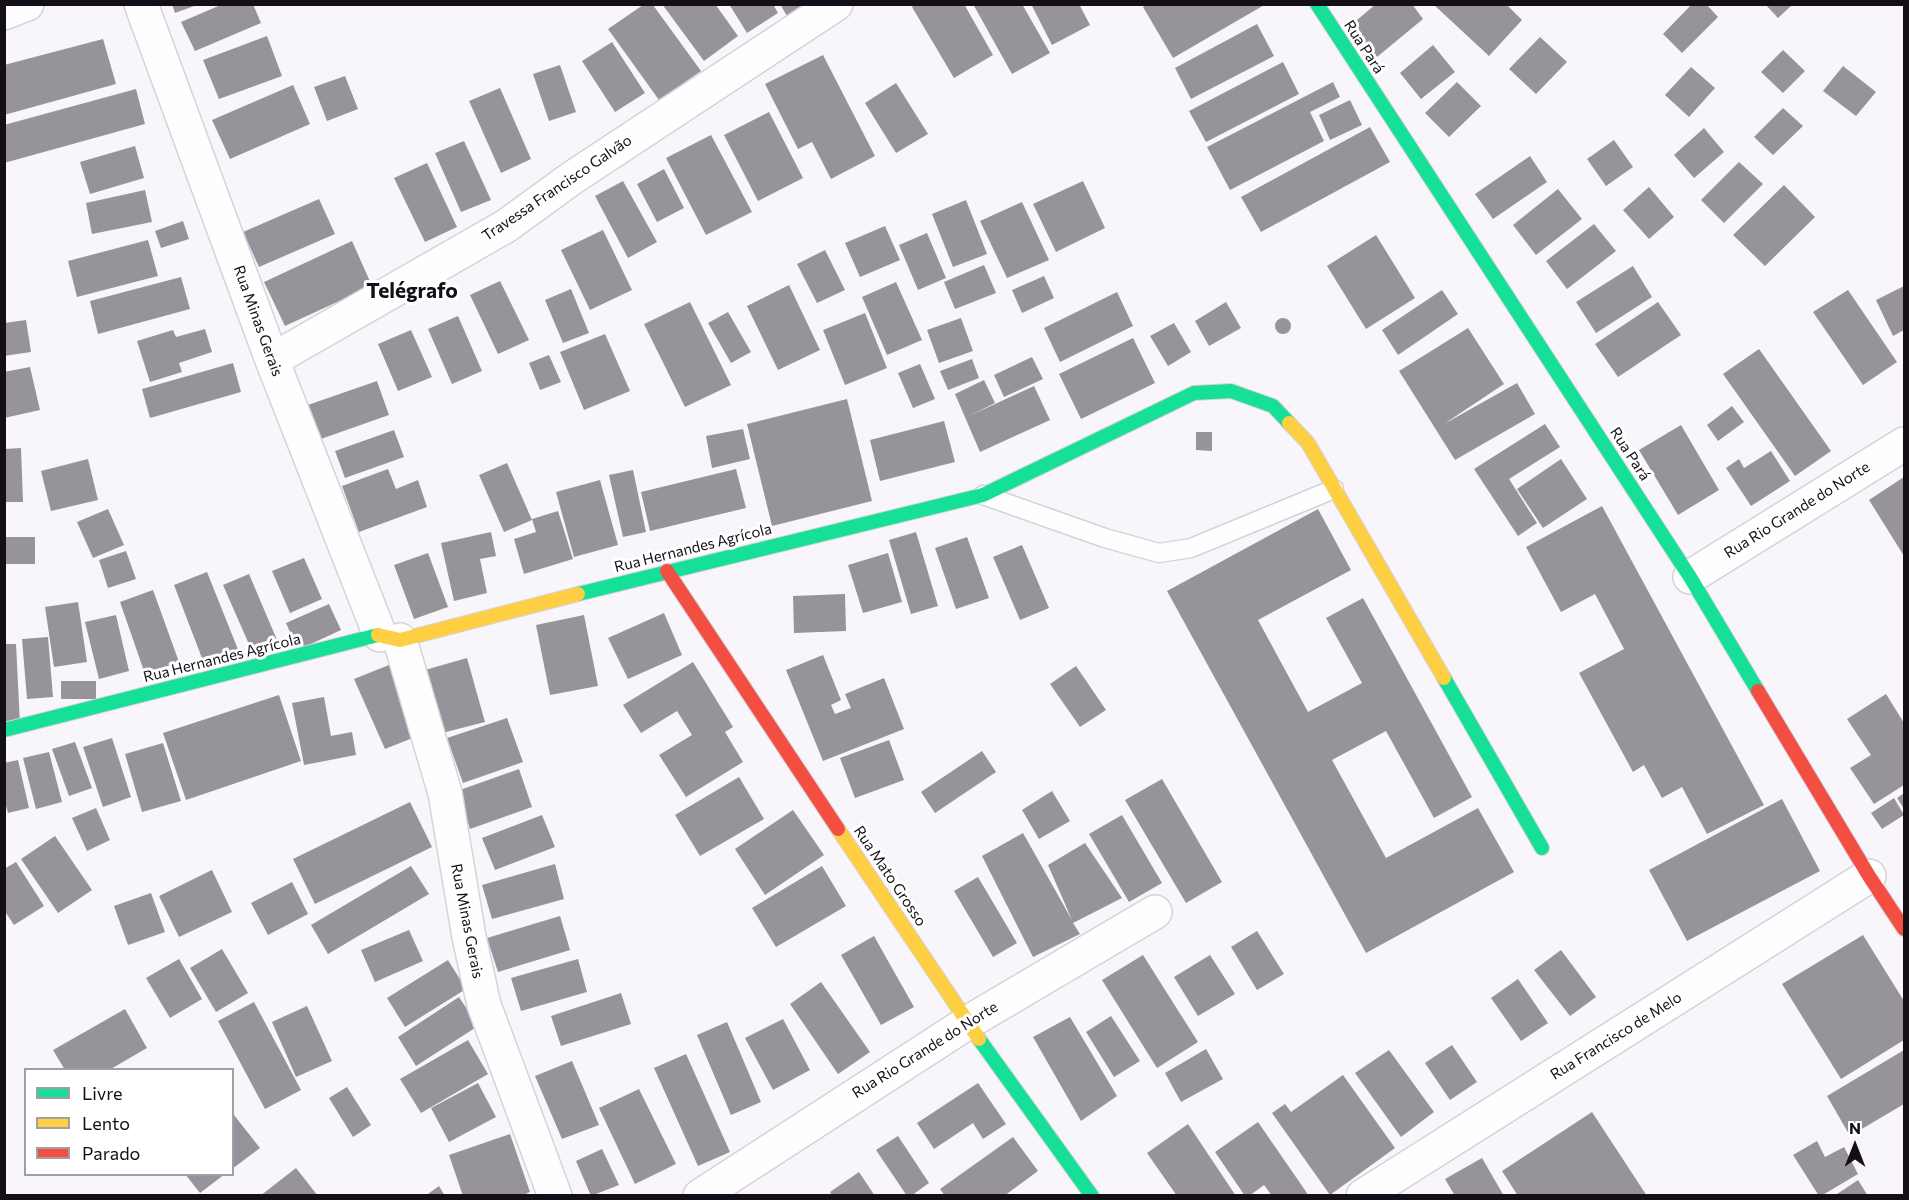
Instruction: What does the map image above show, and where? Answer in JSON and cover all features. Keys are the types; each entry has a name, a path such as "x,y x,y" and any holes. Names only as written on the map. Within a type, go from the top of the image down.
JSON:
{"street":[{"path":"4,13 27,4"},
{"name":"Rua Minas Gerais","path":"141,4 272,360 390,637 444,792 469,937 484,1005 555,1196"},
{"name":"Travessa Francisco Galvão","path":"272,360 506,226 572,178 836,4"},
{"name":"Rua Pará","path":"1317,4 1690,577 1869,876 1905,929"},
{"name":"Rua Hernandes Agrícola","path":"4,730 983,495 1194,393 1231,391 1273,406 1308,443 1542,848"},
{"name":"Rua Rio Grande do Norte","path":"1690,577 1905,444"},
{"name":"Rua Mato Grosso","path":"667,571 967,1023 1092,1196"},
{"name":"Rua Francisco de Melo","path":"1363,1196 1869,876"},
{"name":"Rua Rio Grande do Norte","path":"700,1196 967,1023 1155,912"}],"lane":[{"path":"983,495 1105,538 1159,553 1191,548 1334,489"}],"building":[{"path":"172,4 197,4 197,5 175,13"},
{"path":"223,4 253,4 261,23 195,51 181,22"},
{"path":"662,4 715,4 738,36 704,61"},
{"path":"729,4 773,4 778,13 747,33"},
{"path":"780,4 809,4 788,18"},
{"path":"915,4 964,4 993,55 954,78 912,7"},
{"path":"973,4 1022,4 1050,53 1012,74"},
{"path":"1031,4 1079,4 1090,25 1052,45"},
{"path":"1148,4 1266,4 1173,58 1143,7"},
{"path":"1376,4 1412,4 1423,19 1377,57 1351,25"},
{"path":"1433,4 1506,4 1522,20 1489,56"},
{"path":"1692,4 1706,4 1718,17 1682,53 1663,34"},
{"path":"643,5 653,5 701,71 659,100 608,29"},
{"path":"1766,5 1792,5 1778,18"},
{"path":"1257,24 1274,56 1191,99 1175,68"},
{"path":"267,36 282,76 219,99 203,60"},
{"path":"1540,37 1567,62 1536,94 1509,69"},
{"path":"103,39 116,84 4,115 4,65"},
{"path":"612,42 645,93 615,112 582,61"},
{"path":"1433,45 1455,72 1421,99 1400,73"},
{"path":"1783,50 1805,71 1783,93 1761,72"},
{"path":"823,55 875,156 831,179 812,142 798,149 765,84"},
{"path":"1283,62 1299,94 1206,142 1189,111"},
{"path":"560,65 576,112 549,121 533,74"},
{"path":"1843,66 1876,92 1856,116 1823,91"},
{"path":"1691,67 1715,88 1689,117 1665,95"},
{"path":"345,76 358,109 327,121 314,87"},
{"path":"1333,82 1340,97 1310,112 1324,141 1230,190 1207,147"},
{"path":"1457,82 1481,106 1449,137 1425,113"},
{"path":"896,83 928,134 896,153 865,103"},
{"path":"293,85 310,124 230,159 212,120"},
{"path":"500,88 531,159 501,173 469,101"},
{"path":"136,89 145,124 4,163 4,125"},
{"path":"1350,100 1362,125 1330,140 1319,115"},
{"path":"1783,108 1803,126 1773,155 1754,137"},
{"path":"769,112 803,178 758,201 724,135"},
{"path":"1370,127 1390,162 1261,232 1241,197"},
{"path":"1704,128 1724,152 1694,178 1674,155"},
{"path":"711,135 752,212 706,235 666,158"},
{"path":"1614,140 1633,167 1606,186 1587,159"},
{"path":"464,141 491,200 461,212 435,153"},
{"path":"135,146 144,178 90,194 80,162"},
{"path":"1530,156 1547,182 1493,219 1475,194"},
{"path":"1739,162 1763,184 1724,223 1701,200"},
{"path":"427,163 457,227 425,242 394,178"},
{"path":"664,169 684,208 657,222 637,184"},
{"path":"623,181 657,242 628,258 595,196"},
{"path":"1083,181 1105,228 1056,252 1033,204"},
{"path":"1784,185 1815,217 1765,266 1733,235"},
{"path":"1649,187 1674,217 1649,239 1623,210"},
{"path":"1558,189 1582,219 1536,255 1513,225"},
{"path":"145,190 152,222 92,234 86,203"},
{"path":"319,199 335,234 259,267 243,232"},
{"path":"966,200 987,254 953,267 932,214"},
{"path":"1022,202 1049,260 1007,278 980,221"},
{"path":"183,221 189,239 161,248 155,231"},
{"path":"1594,224 1616,251 1567,289 1546,261"},
{"path":"885,226 900,260 860,277 845,243"},
{"path":"603,230 632,290 590,310 561,250"},
{"path":"927,233 946,278 918,290 899,245"},
{"path":"1376,235 1415,298 1366,329 1327,266"},
{"path":"148,240 158,276 77,297 68,261"},
{"path":"352,241 372,286 285,326 264,282"},
{"path":"825,250 845,290 817,303 797,264"},
{"path":"984,265 996,293 955,309 944,282"},
{"path":"1633,266 1652,297 1596,333 1576,302"},
{"path":"1044,276 1054,298 1022,313 1012,290"},
{"path":"181,277 190,309 98,334 90,301"},
{"path":"500,281 529,340 498,354 470,295"},
{"path":"896,282 922,340 887,355 862,297"},
{"path":"789,285 820,350 778,370 747,306"},
{"path":"1904,286 1904,330 1893,336 1876,300"},
{"path":"571,289 589,333 563,343 545,300"},
{"path":"1442,290 1458,314 1398,355 1382,330"},
{"path":"1848,290 1897,362 1863,385 1813,312"},
{"path":"1117,292 1133,326 1060,362 1044,328"},
{"path":"690,302 731,385 685,407 644,324"},
{"path":"1226,302 1241,328 1209,346 1195,321"},
{"path":"1658,302 1681,335 1618,377 1595,344"},
{"path":"728,312 751,352 731,363 708,323"},
{"path":"865,313 887,368 845,385 823,330"},
{"path":"458,316 482,371 452,384 428,329"},
{"path":"961,318 973,351 939,363 927,330"},
{"path":"1283,318 1291,326 1283,334 1275,326"},
{"path":"26,320 31,352 4,356 4,323"},
{"path":"1174,323 1191,352 1168,366 1150,336"},
{"path":"1468,328 1504,384 1444,424 1517,383 1535,414 1455,460 1399,371"},
{"path":"205,329 212,352 179,363 182,372 150,382 137,341 173,330 176,337"},
{"path":"411,330 432,377 398,391 378,344"},
{"path":"605,334 630,391 584,410 560,352"},
{"path":"1133,338 1155,383 1081,419 1059,374"},
{"path":"1759,349 1831,451 1795,476 1723,374"},
{"path":"549,355 561,382 540,390 529,363"},
{"path":"1032,357 1043,379 1004,397 994,375"},
{"path":"972,359 979,378 948,390 940,371"},
{"path":"233,363 241,392 150,418 142,389"},
{"path":"920,364 935,399 913,408 898,373"},
{"path":"30,367 40,410 4,418 4,372"},
{"path":"984,380 995,403 969,416 1034,386 1050,420 980,452 955,394"},
{"path":"377,381 389,415 318,440 305,406"},
{"path":"847,399 872,501 772,526 747,424"},
{"path":"1732,406 1744,422 1718,441 1707,425"},
{"path":"944,421 955,462 880,481 870,440"},
{"path":"1545,424 1560,447 1509,479 1537,523 1518,536 1474,469"},
{"path":"1681,425 1719,490 1678,515 1639,450"},
{"path":"743,429 750,459 712,468 706,436"},
{"path":"394,430 404,457 345,478 335,451"},
{"path":"1196,432 1212,432 1212,451 1196,450"},
{"path":"21,448 23,502 4,502 4,449"},
{"path":"1771,451 1790,481 1751,506 1726,468 1739,459 1744,468"},
{"path":"88,459 98,500 51,511 41,471"},
{"path":"1561,459 1587,499 1543,528 1517,489"},
{"path":"507,463 532,520 504,532 479,475"},
{"path":"388,469 396,489 418,480 427,507 359,532 342,486"},
{"path":"736,469 746,508 650,531 641,492"},
{"path":"633,470 646,532 623,537 609,475"},
{"path":"1904,477 1904,556 1869,500"},
{"path":"600,480 618,545 574,557 556,492"},
{"path":"1602,506 1764,805 1707,834 1682,787 1662,798 1644,765 1633,772 1579,673 1624,649 1595,594 1561,612 1526,547"},
{"path":"108,509 124,545 93,558 77,522"},
{"path":"1318,509 1351,570 1258,620 1308,712 1362,683 1326,618 1363,598 1472,797 1434,818 1386,731 1332,760 1386,858 1478,808 1514,872 1366,953 1167,591"},
{"path":"558,511 573,559 524,574 514,539 536,532 532,519"},
{"path":"491,532 496,556 480,559 487,593 454,601 441,543"},
{"path":"916,532 938,606 911,614 889,540"},
{"path":"4,537 35,537 35,564 4,564"},
{"path":"967,537 989,598 956,609 935,548"},
{"path":"1022,545 1049,608 1020,620 993,557"},
{"path":"126,551 136,579 108,588 99,560"},
{"path":"428,553 448,607 414,619 394,565"},
{"path":"888,553 902,602 863,613 848,565"},
{"path":"304,558 322,599 290,613 272,571"},
{"path":"207,572 239,652 205,666 174,585"},
{"path":"249,574 280,647 255,658 223,585"},
{"path":"153,590 179,662 145,674 120,602"},
{"path":"845,594 846,631 794,633 793,596"},
{"path":"78,602 87,662 54,667 45,607"},
{"path":"329,604 341,630 298,650 286,623"},
{"path":"664,613 682,655 628,679 608,638"},
{"path":"116,615 129,671 99,679 85,622"},
{"path":"584,615 598,686 550,695 536,625"},
{"path":"48,637 53,697 27,699 22,639"},
{"path":"4,644 16,644 20,724 4,725"},
{"path":"823,655 841,700 831,705 835,714 851,708 845,694 884,678 904,729 823,761 786,670"},
{"path":"467,658 485,722 442,733 425,670"},
{"path":"693,662 733,727 725,732 743,762 686,797 659,755 692,735 677,711 641,733 623,705"},
{"path":"389,665 420,735 385,749 354,679"},
{"path":"1076,666 1106,710 1080,727 1050,684"},
{"path":"61,681 96,681 96,699 61,699"},
{"path":"1886,694 1904,723 1904,785 1874,804 1850,768 1871,755 1847,719"},
{"path":"279,695 301,761 186,800 163,733"},
{"path":"324,697 331,736 352,732 356,755 304,765 292,703"},
{"path":"507,718 523,762 463,783 447,738"},
{"path":"112,738 131,797 103,807 83,747"},
{"path":"889,740 904,780 855,798 840,758"},
{"path":"75,742 92,788 69,796 52,749"},
{"path":"163,743 181,801 142,812 125,754"},
{"path":"982,751 996,772 935,813 921,792"},
{"path":"49,752 62,802 36,809 23,758"},
{"path":"18,760 29,808 8,813 4,798 4,763"},
{"path":"519,769 532,807 470,829 457,791"},
{"path":"739,777 764,819 700,856 675,815"},
{"path":"1162,779 1222,882 1186,903 1125,800"},
{"path":"1052,791 1070,821 1039,839 1022,810"},
{"path":"1904,793 1904,809 1897,798"},
{"path":"1894,798 1904,815 1882,829 1871,813"},
{"path":"1782,799 1820,871 1687,941 1649,870"},
{"path":"410,802 432,847 315,904 293,859"},
{"path":"96,808 110,840 87,851 72,818"},
{"path":"793,810 824,855 765,895 735,849"},
{"path":"542,815 555,847 495,870 482,838"},
{"path":"1122,815 1162,883 1129,902 1089,834"},
{"path":"1023,833 1072,920 1048,865 1085,843 1122,898 1073,923 1080,934 1033,957 982,856"},
{"path":"55,836 92,890 58,913 21,859"},
{"path":"16,862 44,906 14,925 4,910 4,869"},
{"path":"555,864 564,899 492,919 482,885"},
{"path":"411,866 429,894 328,954 311,925"},
{"path":"822,866 846,906 776,947 752,908"},
{"path":"212,870 232,912 179,937 159,896"},
{"path":"978,877 1017,943 993,957 954,891"},
{"path":"292,882 308,914 268,935 251,903"},
{"path":"151,893 165,932 128,945 114,906"},
{"path":"560,916 570,950 498,972 487,938"},
{"path":"409,930 423,961 375,982 361,950"},
{"path":"1257,931 1284,974 1257,990 1231,947"},
{"path":"1863,935 1904,1001 1904,1040 1841,1079 1782,984"},
{"path":"874,936 914,1007 881,1025 841,955"},
{"path":"222,949 248,993 216,1012 190,968"},
{"path":"1561,950 1596,997 1570,1016 1534,970"},
{"path":"1143,955 1198,1042 1157,1068 1102,980"},
{"path":"1210,955 1235,994 1198,1016 1174,977"},
{"path":"179,959 202,999 170,1018 146,978"},
{"path":"578,959 587,992 521,1011 511,978"},
{"path":"448,960 466,989 405,1027 387,998"},
{"path":"1518,979 1548,1023 1521,1041 1491,998"},
{"path":"821,982 870,1052 838,1074 790,1004"},
{"path":"621,993 631,1024 561,1046 551,1016"},
{"path":"459,997 478,1026 416,1066 398,1037"},
{"path":"254,1002 301,1090 265,1109 218,1021"},
{"path":"307,1006 332,1061 296,1077 272,1022"},
{"path":"125,1009 147,1048 112,1068 64,1068 53,1050"},
{"path":"1111,1016 1140,1061 1114,1077 1086,1032"},
{"path":"1070,1017 1117,1096 1081,1121 1033,1037"},
{"path":"783,1019 810,1070 773,1090 745,1038"},
{"path":"727,1022 761,1102 731,1115 697,1035"},
{"path":"468,1040 488,1074 421,1113 400,1079"},
{"path":"1452,1045 1477,1082 1450,1100 1425,1063"},
{"path":"1206,1049 1223,1079 1181,1102 1165,1073"},
{"path":"1389,1050 1434,1112 1401,1137 1355,1073"},
{"path":"1904,1050 1904,1104 1850,1136 1827,1096"},
{"path":"686,1054 730,1152 698,1166 654,1068"},
{"path":"572,1061 599,1125 562,1139 535,1076"},
{"path":"1343,1075 1395,1148 1330,1195 1272,1113 1285,1104 1291,1112"},
{"path":"478,1083 496,1117 449,1142 431,1108"},
{"path":"978,1083 1006,1124 983,1139 973,1123 934,1149 917,1123"},
{"path":"347,1087 371,1125 353,1137 329,1098"},
{"path":"639,1089 676,1164 635,1184 599,1108"},
{"path":"1592,1112 1647,1196 1518,1196 1502,1171"},
{"path":"234,1115 260,1148 234,1168"},
{"path":"1258,1122 1309,1196 1272,1196 1264,1185 1249,1196 1245,1196 1215,1152"},
{"path":"1188,1124 1236,1196 1177,1196 1147,1153"},
{"path":"510,1134 530,1192 521,1196 463,1196 449,1155"},
{"path":"898,1136 929,1183 911,1196 907,1196 876,1150"},
{"path":"1013,1137 1038,1171 1004,1196 945,1196 940,1189"},
{"path":"1817,1141 1825,1157 1844,1147 1858,1174 1821,1196 1793,1155"},
{"path":"602,1149 619,1185 591,1196 576,1161"},
{"path":"1482,1158 1504,1196 1455,1196 1445,1179"},
{"path":"296,1168 318,1196 260,1196"},
{"path":"859,1172 875,1196 832,1196 830,1192"},
{"path":"187,1176 222,1176 200,1193"},
{"path":"1858,1180 1868,1196 1834,1196"},
{"path":"439,1186 445,1196 425,1196"}],"traffic: fast":[{"path":"1317,4 1690,577 1758,691"},
{"path":"578,594 983,495 1194,393 1231,391 1273,406 1289,423"},
{"path":"4,730 378,635"},
{"path":"1444,678 1542,848"},
{"path":"979,1039 1092,1196"}],"traffic: slow":[{"path":"1289,423 1308,443 1444,678"},
{"path":"378,635 400,640 578,594"},
{"path":"838,829 979,1039"}],"traffic: jam":[{"path":"667,571 838,829"},
{"path":"1758,691 1869,876 1904,929"}],"district":[{"name":"Telégrafo","path":"412,291"}]}
